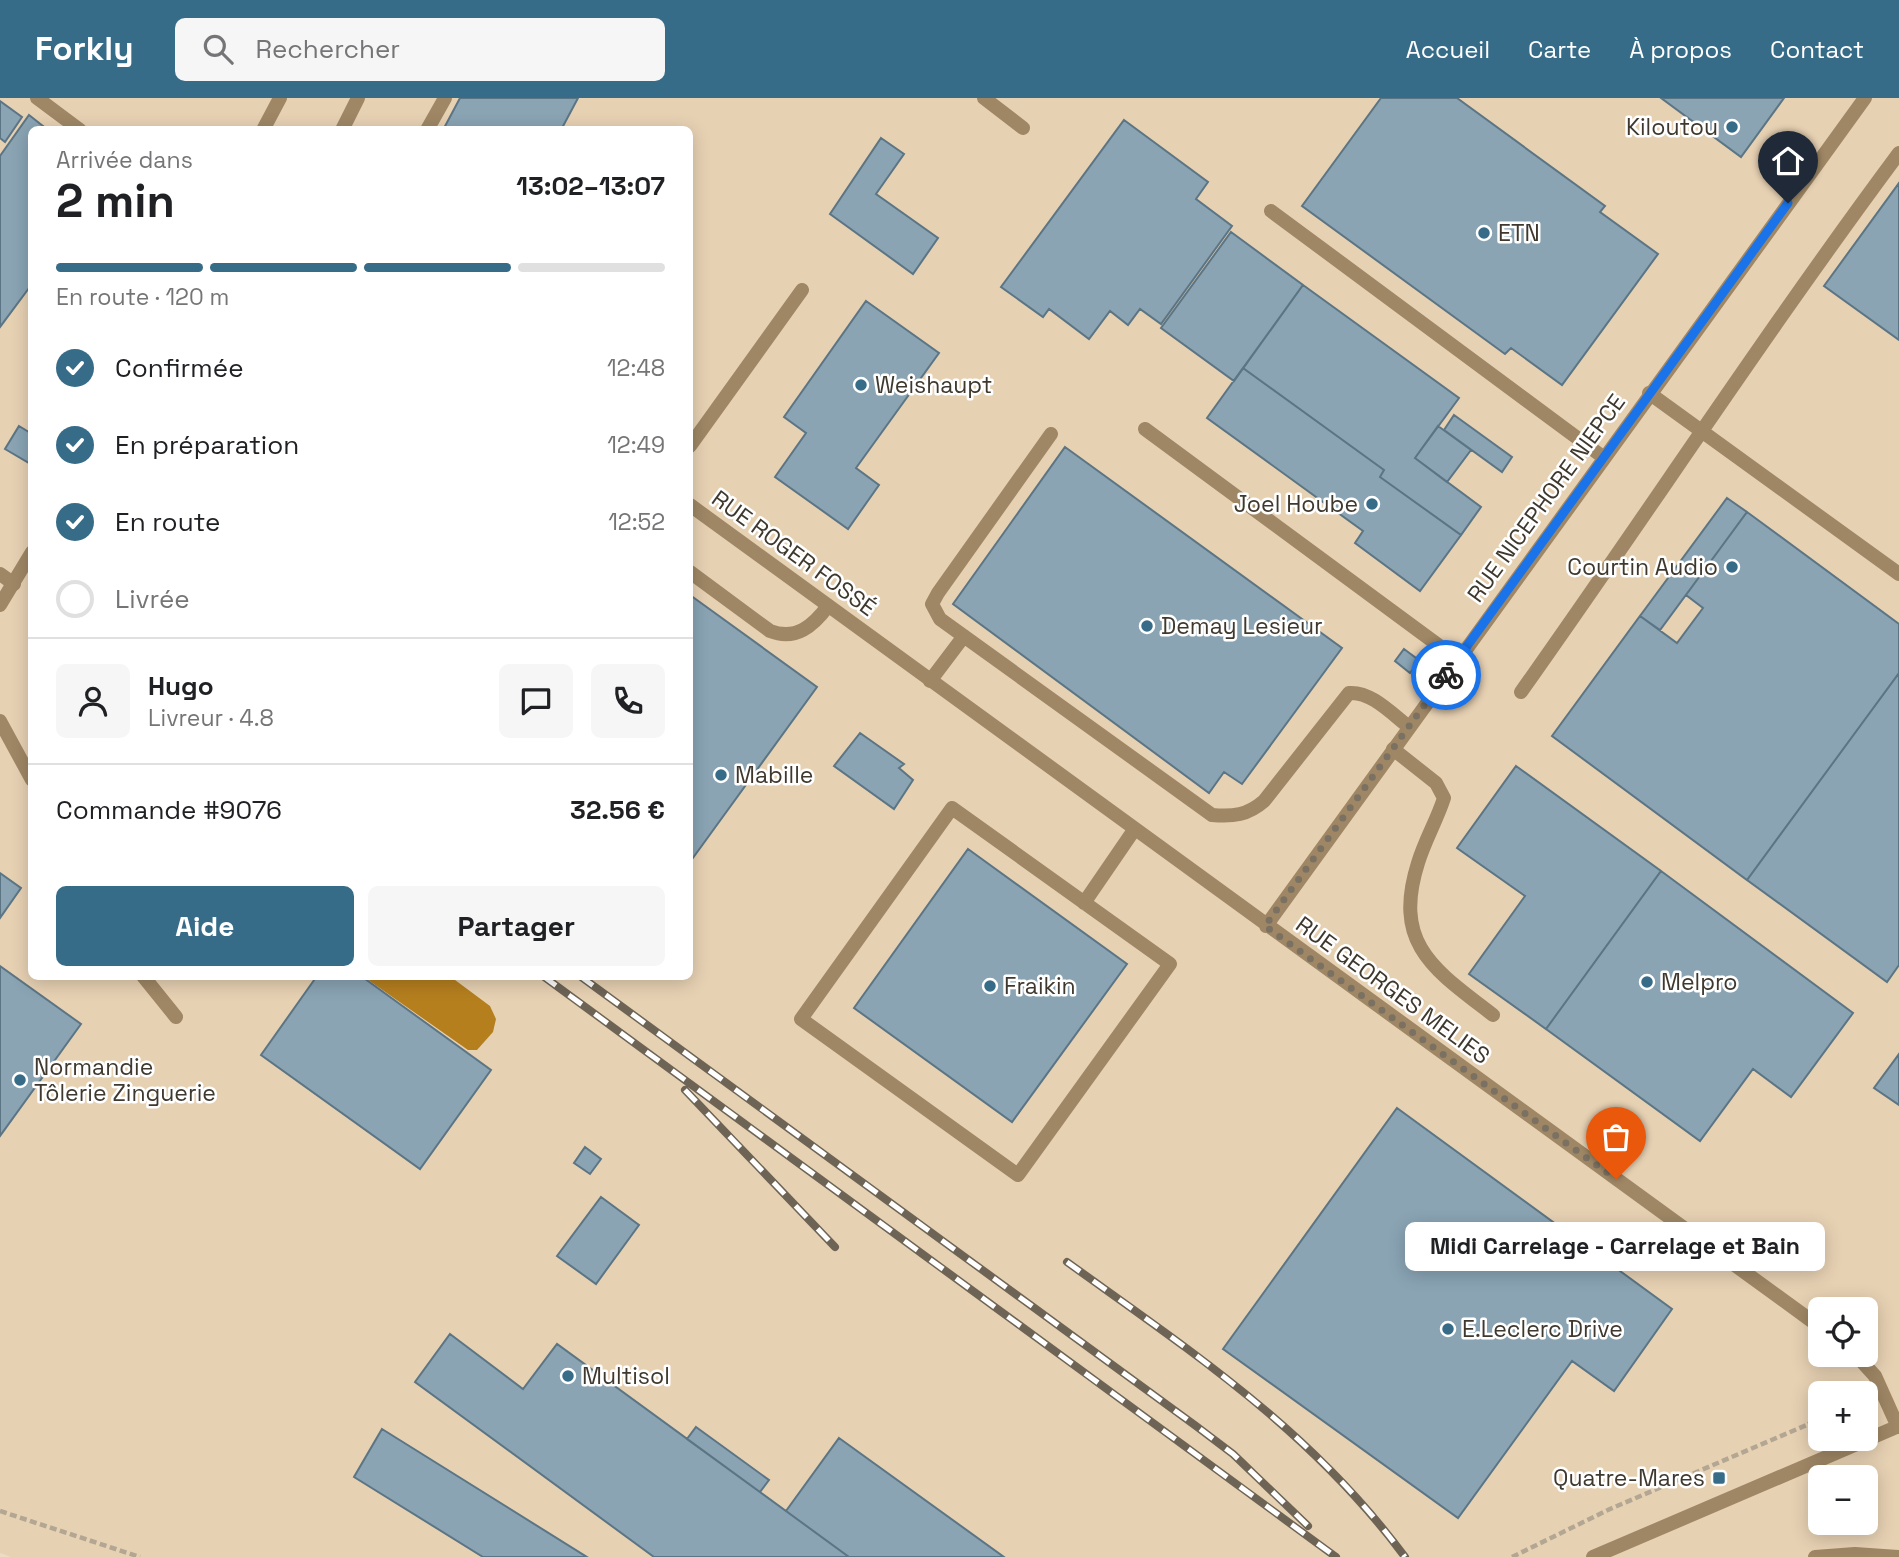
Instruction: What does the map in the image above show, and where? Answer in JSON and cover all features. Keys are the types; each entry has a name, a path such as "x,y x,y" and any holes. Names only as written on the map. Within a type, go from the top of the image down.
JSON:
{"street":[{"path":"37,98 75,126"},
{"path":"265,126 280,98"},
{"path":"344,126 358,98"},
{"path":"429,126 445,98"},
{"path":"984,98 1023,128"},
{"name":"RUE NICEPHORE NIEPCE","path":"1265,926 1649,393 1866,98"},
{"path":"1521,692 1656,501 1810,274 1899,153"},
{"path":"1271,211 1603,457"},
{"path":"693,442 802,290"},
{"path":"1649,393 1899,574"},
{"path":"1145,429 1457,659"},
{"path":"1051,434 932,604 940,619 1212,815 1232,817 1255,809 1349,694 1358,692 1370,698 1409,727"},
{"name":"RUE ROGER FOSSÉ","path":"693,507 872,639"},
{"path":"0,605 28,559"},
{"path":"0,574 14,584"},
{"path":"693,574 770,631 782,635 809,627 828,606"},
{"path":"930,681 964,636"},
{"name":"RUE GEORGES MELIES","path":"872,639 1808,1318"},
{"path":"0,721 28,773"},
{"path":"1392,749 1436,783 1444,798 1417,866 1413,930 1419,949 1434,968 1493,1015"},
{"path":"952,808 1084,903 1170,964 1018,1175 801,1019 952,808"},
{"path":"1084,903 1134,830"},
{"path":"146,980 176,1017"},
{"path":"1598,1556 1899,1426 1875,1376 1867,1367"},
{"path":"1815,1557 1855,1554 1898,1557"}],"path":[{"path":"1512,1557 1609,1509 1808,1424"},
{"path":"0,1511 140,1557"}],"shaded area":[{"path":"0,98 1899,98 1899,1557 11,1557 0,1553"},
{"path":"368,980 455,980 490,1006 496,1019 493,1032 477,1050 468,1050"}],"building":[{"path":"460,98 578,98 563,126 445,126"},
{"name":"ETN","path":"1381,98 1457,98 1605,206 1600,212 1658,254 1562,385 1511,348 1505,354 1302,206"},
{"name":"Kiloutou","path":"1661,98 1784,98 1741,157"},
{"path":"0,101 22,117 5,142 0,138"},
{"path":"29,115 43,126 28,126 28,289 0,327 0,156"},
{"path":"1124,120 1208,182 1196,199 1232,226 1161,324 1140,309 1128,325 1110,311 1089,339 1049,309 1043,317 1001,287"},
{"path":"881,138 904,154 876,194 938,238 913,274 830,214"},
{"path":"1899,183 1899,340 1824,286"},
{"path":"1231,232 1303,285 1234,381 1161,328"},
{"path":"1303,285 1459,398 1415,458 1481,507 1461,535 1380,477 1384,470 1243,368"},
{"name":"Weishaupt","path":"866,301 939,353 856,468 879,485 848,529 775,477 806,433 784,417"},
{"name":"Joel Hoube","path":"1243,368 1384,470 1380,477 1461,535 1420,591 1355,543 1363,531 1207,418"},
{"path":"1454,415 1512,457 1502,472 1444,430"},
{"path":"19,426 28,432 28,462 5,449"},
{"path":"1438,426 1471,450 1447,482 1415,458"},
{"name":"Demay Lesieur","path":"1065,447 1342,648 1242,784 1224,772 1209,793 953,604"},
{"path":"1727,498 1747,512 1660,630 1640,616"},
{"path":"1747,512 1899,624 1899,673 1747,880 1552,736 1640,616 1677,643 1703,608 1686,595"},
{"name":"Mabille","path":"693,597 817,687 693,858"},
{"path":"1404,649 1420,661 1410,673 1395,661"},
{"path":"1899,673 1899,965 1887,982 1747,880"},
{"path":"860,733 904,764 899,768 913,780 894,809 834,766"},
{"path":"1516,766 1661,871 1546,1029 1469,974 1525,896 1457,848"},
{"name":"Fraikin","path":"968,849 1127,964 1012,1122 854,1008"},
{"path":"1661,871 1853,1013 1791,1097 1753,1069 1700,1141 1546,1029"},
{"path":"0,873 21,888 0,918"},
{"name":"Normandie Tôlerie Zinguerie","path":"0,966 81,1024 0,1136"},
{"path":"314,980 367,980 491,1070 420,1169 261,1055"},
{"path":"1899,1054 1899,1105 1874,1088"},
{"name":"E.Leclerc Drive","path":"1397,1108 1672,1309 1614,1391 1572,1361 1458,1518 1223,1349"},
{"path":"585,1147 601,1159 590,1174 574,1163"},
{"path":"601,1197 639,1225 596,1284 557,1256"},
{"path":"450,1334 523,1389 557,1344 849,1557 654,1557 415,1382"},
{"path":"696,1427 769,1480 760,1492 687,1439"},
{"path":"382,1429 587,1557 483,1557 354,1477"},
{"path":"839,1438 1004,1557 849,1557 786,1511"}],"railway":[{"path":"548,980 1336,1557"},
{"path":"585,980 1196,1426 1233,1454 1308,1526"},
{"path":"685,1090 835,1247"},
{"path":"1067,1262 1204,1362 1290,1432 1331,1470 1405,1557"}],"way so far":[{"path":"1446,675 1265,926 1616,1179"}],"place":[{"name":"Kiloutou","path":"1732,127"},
{"name":"ETN","path":"1484,233"},
{"name":"Weishaupt","path":"861,385"},
{"name":"Joel Hoube","path":"1372,504"},
{"name":"Courtin Audio","path":"1732,567"},
{"name":"Demay Lesieur","path":"1147,626"},
{"name":"Mabille","path":"721,775"},
{"name":"Melpro","path":"1647,982"},
{"name":"Fraikin","path":"990,986"},
{"name":"Normandie Tôlerie Zinguerie","path":"20,1080"},
{"name":"Midi Carrelage - Carrelage et Bain","path":"1616,1179"},
{"name":"E.Leclerc Drive","path":"1448,1329"},
{"name":"Multisol","path":"568,1376"},
{"name":"Quatre-Mares","path":"1719,1478"}],"route":[{"path":"1446,675 1788,203"}]}
